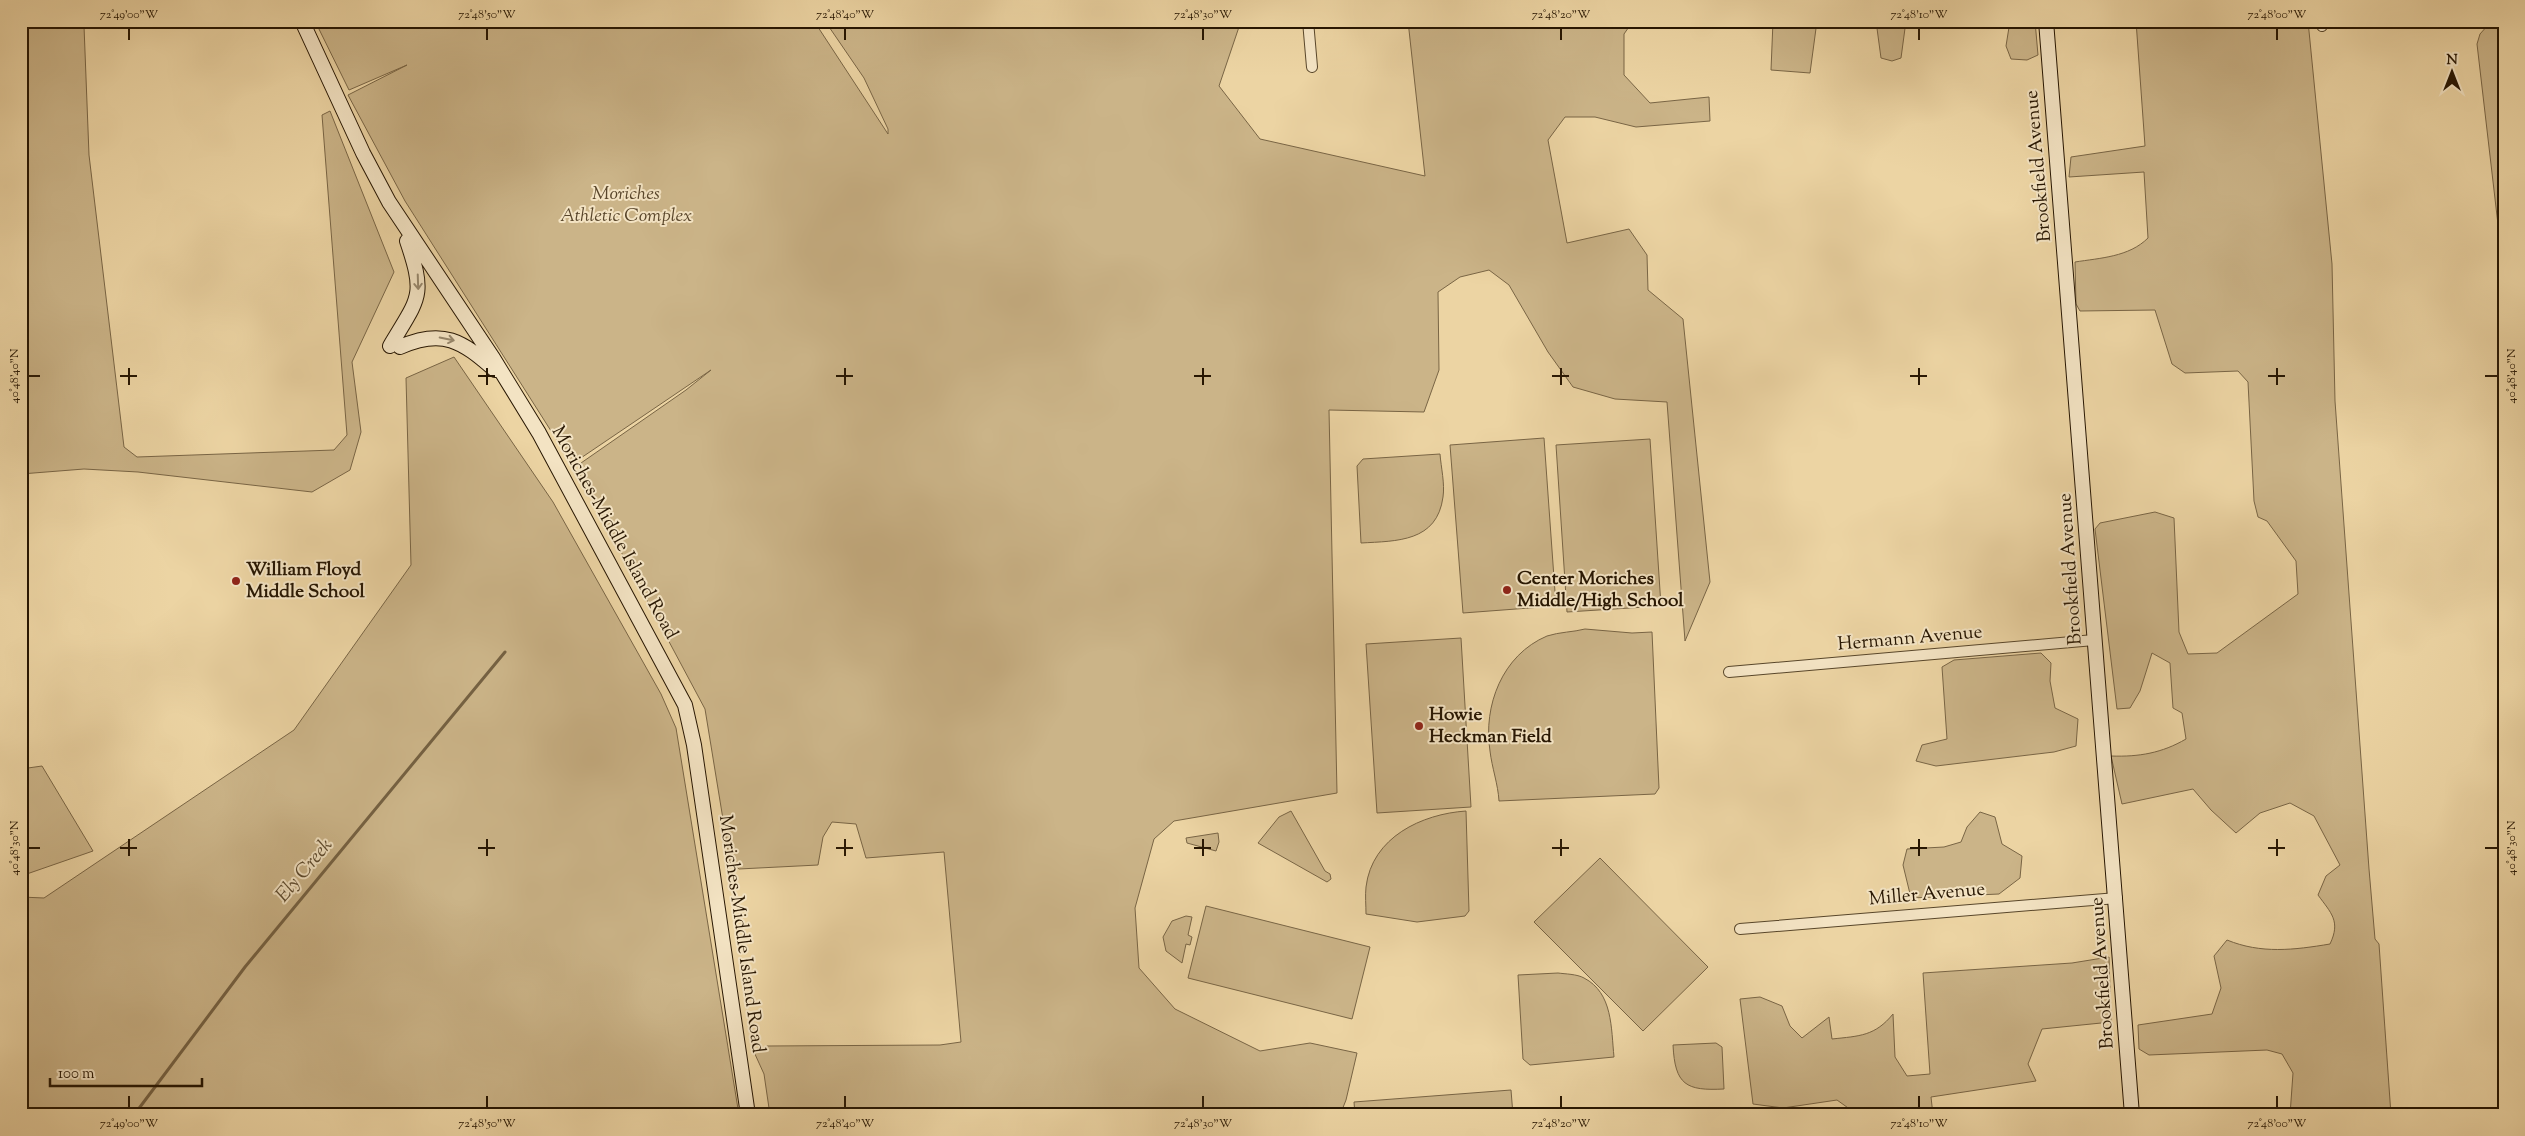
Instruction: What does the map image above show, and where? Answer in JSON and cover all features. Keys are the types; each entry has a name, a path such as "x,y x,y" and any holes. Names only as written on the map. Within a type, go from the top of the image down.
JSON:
{"main road":[{"name":"Moriches-Middle Island Road","path":"302,21 370,166 399,219 507,380 562,474 685,705 698,774 748,1115"},
{"name":"Brookfield Avenue","path":"2046,21 2132,1115"},
{"path":"399,219 417,270 418,293 414,307 395,346 424,339 448,338 472,350 507,380"}],"street":[{"path":"1308,21 1312,67"},
{"name":"Hermann Avenue","path":"1729,672 2094,640"},
{"name":"Miller Avenue","path":"1740,929 2116,898"}],"green space":[{"path":"21,21 86,21 84,26 89,155 124,447 137,457 334,450 347,435 322,115 330,111 394,272 352,362 361,432 350,470 312,492 138,472 84,469 21,474"},
{"name":"Moriches Athletic Complex","path":"315,21 814,21 888,134 888,129 864,78 825,21 1241,21 1219,86 1260,139 1425,176 1408,21 1633,21 1624,34 1624,75 1650,103 1709,97 1710,121 1636,127 1595,117 1565,117 1548,140 1567,243 1629,229 1647,255 1648,290 1683,319 1710,582 1685,641 1667,402 1615,399 1573,387 1548,352 1509,285 1489,270 1460,277 1438,292 1439,370 1424,412 1329,410 1337,793 1174,821 1154,839 1135,908 1139,968 1175,1009 1260,1051 1310,1043 1357,1053 1346,1100 1340,1115 770,1115 764,1074 754,1052 767,1046 940,1045 961,1042 944,852 866,858 856,824 832,822 823,837 818,865 739,869 730,862 705,709 580,475 581,463 686,390 711,370 572,464 405,201 348,95 407,65 349,90"},
{"path":"1773,21 1817,21 1810,73 1771,70"},
{"path":"1876,21 1906,21 1901,58 1892,61 1881,58"},
{"path":"2010,21 2035,21 2038,55 2027,60 2011,59 2006,46"},
{"path":"2136,21 2195,21 2208,26 2308,21 2332,264 2335,401 2369,869 2375,939 2379,944 2391,1115 2290,1115 2293,1073 2282,1054 2267,1050 2149,1055 2139,1049 2138,1025 2212,1014 2221,988 2214,956 2227,940 2252,947 2278,950 2330,944 2335,929 2333,918 2318,895 2326,876 2340,865 2314,816 2290,803 2260,813 2236,833 2211,810 2193,789 2122,804 2111,756 2131,756 2159,751 2186,739 2182,713 2173,708 2170,663 2152,653 2140,691 2130,708 2117,709 2095,529 2100,523 2155,512 2174,518 2179,632 2188,654 2217,653 2298,594 2296,561 2267,521 2258,517 2254,501 2248,382 2238,371 2185,373 2172,364 2155,310 2080,311 2076,304 2075,262 2114,256 2132,249 2148,238 2144,172 2069,177 2071,157 2145,146"},
{"path":"2488,25 2504,26 2504,276 2477,44 2480,34"},
{"path":"454,357 553,502 661,694 676,728 739,1115 21,1115 21,897 44,898 294,730 411,565 406,378"},
{"path":"1544,438 1556,606 1463,613 1450,445"},
{"path":"1650,439 1661,606 1567,612 1556,445"},
{"path":"1440,454 1443,497 1439,512 1433,523 1424,531 1413,536 1388,541 1361,543 1357,466 1363,459"},
{"path":"1585,629 1632,633 1652,632 1659,788 1655,794 1499,801 1489,734 1493,700 1499,684 1507,669 1531,645 1547,636"},
{"name":"Howie Heckman Field","path":"1461,638 1471,807 1377,813 1366,644"},
{"path":"2041,653 2051,663 2050,681 2055,708 2078,719 2076,746 2054,752 1936,766 1916,761 1922,745 1947,739 1942,667 1954,660"},
{"path":"42,766 93,851 21,876 21,769"},
{"path":"1291,811 1325,871 1330,874 1331,879 1327,882 1258,843 1279,817"},
{"path":"1466,811 1469,911 1465,916 1417,922 1366,914 1366,887 1370,870 1378,854 1389,842 1402,831 1417,823 1449,813"},
{"path":"1980,812 1995,817 2002,844 2022,856 2020,878 1999,894 1911,898 1903,865 1907,849 1944,847 1961,842 1967,827"},
{"path":"1218,833 1219,842 1216,851 1187,843 1186,838"},
{"path":"1600,858 1708,967 1643,1031 1534,922"},
{"path":"1206,906 1370,947 1352,1019 1188,978"},
{"path":"1186,916 1192,917 1188,935 1192,937 1190,945 1186,944 1182,963 1166,951 1163,937 1172,921"},
{"path":"2109,957 2111,1022 2042,1029 2028,1064 2036,1081 1931,1097 1933,1115 1858,1115 1837,1100 1783,1108 1753,1104 1740,999 1760,997 1782,1006 1790,1026 1802,1038 1829,1017 1832,1039 1866,1034 1880,1027 1893,1014 1895,1057 1907,1076 1930,1074 1923,973 2072,963"},
{"path":"1558,973 1584,978 1600,993 1609,1012 1614,1057 1530,1065 1523,1059 1518,975"},
{"path":"1716,1043 1722,1047 1724,1089 1700,1089 1685,1083 1676,1069 1673,1045"},
{"path":"1511,1090 1513,1115 1355,1115 1354,1102"}],"waterway":[{"name":"Ely Creek","path":"134,1115 245,967 505,652"}],"place":[{"name":"William Floyd Middle School","path":"236,581"},
{"name":"Center Moriches Middle/High School","path":"1507,590"},
{"name":"Howie Heckman Field","path":"1419,726"}]}
